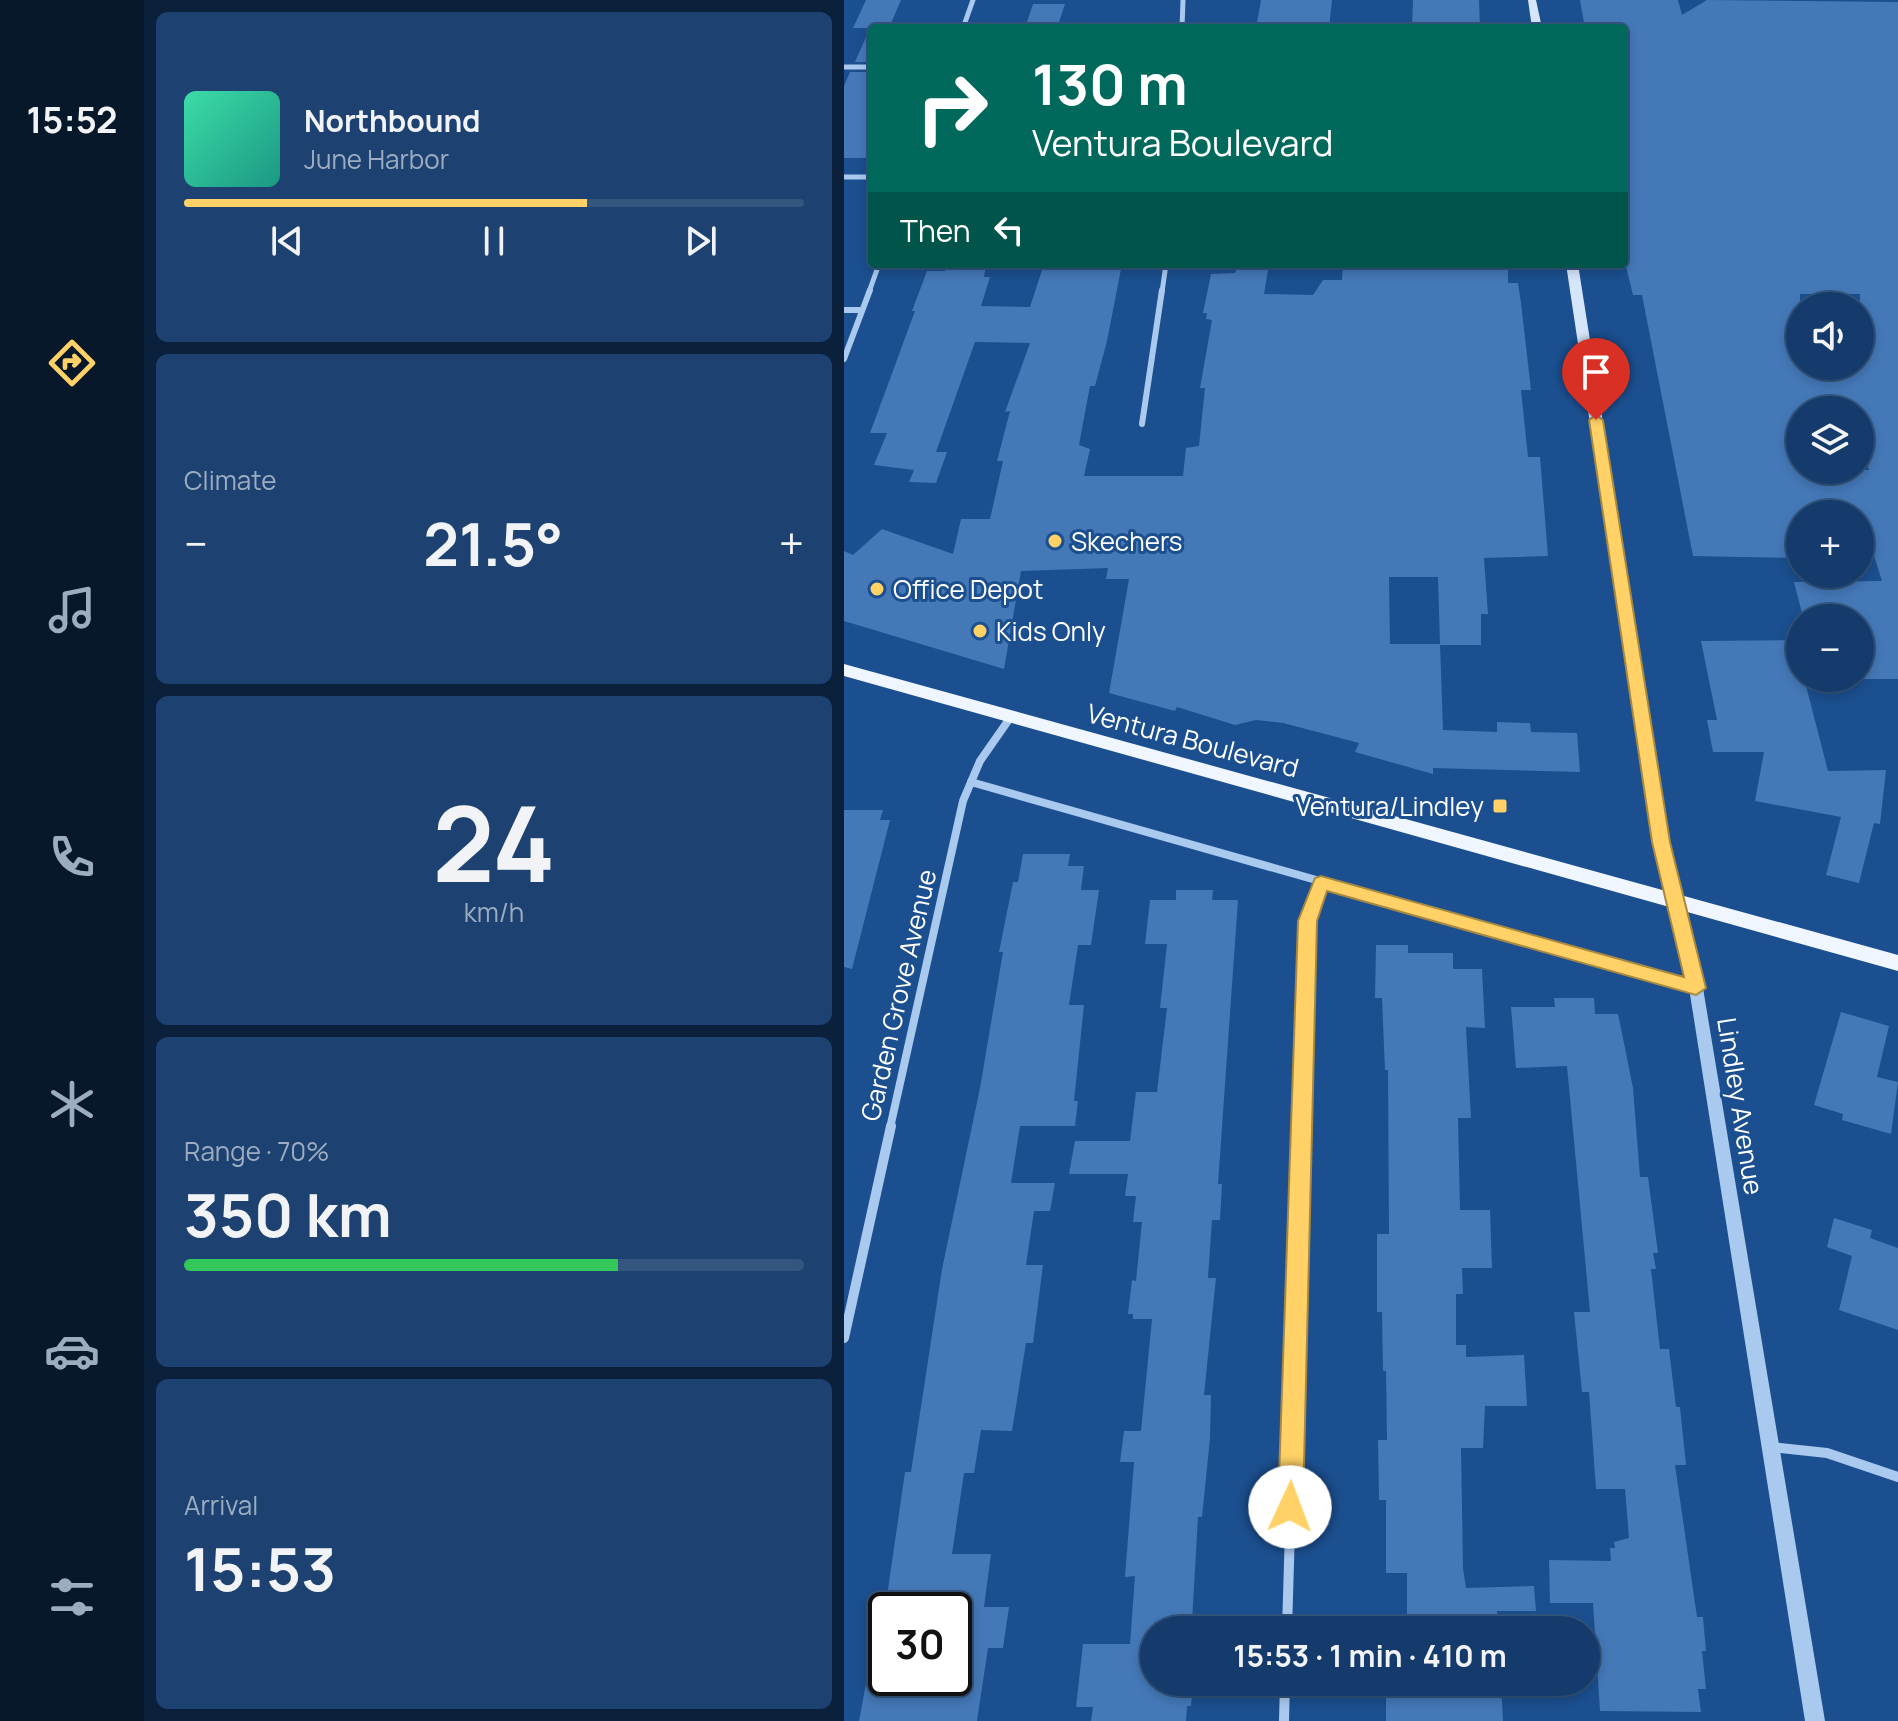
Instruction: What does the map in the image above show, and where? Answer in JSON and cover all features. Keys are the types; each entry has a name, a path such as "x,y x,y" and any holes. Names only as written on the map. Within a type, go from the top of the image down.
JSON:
{"main road":[{"path":"1532,0 1536,24"},
{"name":"Lindley Avenue","path":"1573,268 1661,842 1674,898"},
{"name":"Ventura Boulevard","path":"844,670 1674,898 1898,963"}],"street":[{"path":"964,24 973,0"},
{"path":"1182,24 1183,0"},
{"path":"844,67 868,67"},
{"path":"844,177 868,177"},
{"path":"844,359 878,268"},
{"path":"1142,424 1165,268"},
{"path":"844,310 862,310"},
{"name":"Garden Grove Avenue","path":"844,1338 963,801 980,761 1010,718"},
{"path":"971,782 1696,988"},
{"path":"1287,1616 1308,921 1321,883"},
{"name":"Lindley Avenue","path":"1674,898 1696,988 1815,1721"},
{"path":"1769,1446 1827,1453 1898,1477"},
{"path":"1284,1721 1285,1696"}],"building":[{"path":"866,0 901,0 891,24 853,28"},
{"path":"1261,0 1332,0 1329,24 1257,24"},
{"path":"1413,0 1479,0 1480,24 1412,24"},
{"path":"1580,0 1678,0 1682,15 1707,0 1898,2 1898,679 1874,679 1874,604 1800,604 1796,588 1874,588 1874,581 1882,581 1874,555 1874,500 1786,500 1786,558 1693,556 1642,295 1633,295 1626,268 1628,24 1584,24"},
{"path":"1033,4 1065,4 1058,24 1026,24"},
{"path":"868,33 868,62 855,62"},
{"path":"850,72 868,72 868,158 844,158 844,86"},
{"path":"946,268 985,268 984,277 990,277 981,306 1030,307 1043,268 1121,268 1107,341 1095,386 1090,386 1079,445 1090,449 1084,476 1183,476 1186,448 1199,446 1205,388 1200,388 1212,320 1206,319 1207,313 1203,313 1211,274 1235,273 1238,268 1268,268 1264,294 1313,295 1323,280 1342,280 1343,268 1508,268 1508,283 1518,283 1521,303 1531,390 1521,390 1528,457 1540,457 1548,556 1484,558 1488,614 1481,614 1481,645 1440,645 1443,730 1497,732 1497,722 1530,723 1531,732 1577,733 1580,772 1433,768 1433,774 1355,752 1359,743 1283,723 1256,720 1235,725 1177,707 1175,711 1109,693 1129,579 1106,579 1108,568 1021,571 1004,669 844,621 844,551 853,555 882,529 953,554 961,519 990,519 1003,461 997,461 1010,411 1005,412 1030,343 975,342 936,452 947,452 936,483 909,482 914,470 874,465 887,433 870,433 915,311 912,311 927,271 945,271","holes":["1389,577 1438,577 1440,644 1390,644"]},
{"path":"1786,640 1786,692 1808,692 1828,771 1886,770 1880,824 1874,823 1859,883 1826,875 1841,817 1755,801 1764,752 1713,752 1707,720 1717,720 1701,641"},
{"path":"844,810 883,810 880,820 890,820 852,969 844,967"},
{"path":"1023,854 1070,854 1068,866 1084,866 1081,890 1099,890 1091,945 1078,945 1069,1005 1084,1005 1074,1101 1078,1101 1075,1126 1020,1126 1011,1183 1055,1183 1050,1211 1034,1211 1026,1265 1043,1265 1033,1343 1026,1343 1012,1431 981,1430 974,1473 964,1473 952,1554 991,1554 984,1607 1009,1607 1003,1648 988,1648 977,1721 859,1721 867,1678 868,1696 972,1696 972,1592 888,1592 905,1472 911,1472 942,1269 980,1088 1003,952 999,952 1013,882 1018,882"},
{"path":"1176,890 1213,890 1212,900 1238,900 1218,1184 1222,1184 1220,1220 1212,1220 1208,1278 1216,1278 1204,1395 1211,1395 1210,1438 1202,1517 1198,1517 1192,1616 1140,1616 1140,1696 1192,1696 1191,1706 1187,1706 1186,1721 1091,1721 1093,1707 1076,1707 1083,1644 1130,1644 1135,1576 1125,1577 1134,1462 1120,1462 1124,1431 1141,1431 1152,1319 1133,1319 1133,1314 1128,1314 1132,1280 1136,1281 1142,1222 1133,1222 1136,1196 1125,1196 1128,1174 1069,1174 1075,1141 1130,1141 1136,1092 1157,1092 1167,1008 1160,1008 1167,944 1145,944 1150,900 1176,900"},
{"path":"1376,945 1408,945 1408,953 1453,953 1453,969 1482,969 1485,1028 1466,1027 1471,1118 1458,1118 1460,1210 1490,1210 1492,1268 1462,1268 1463,1294 1456,1294 1456,1345 1466,1345 1466,1357 1524,1355 1527,1406 1485,1406 1483,1448 1461,1448 1463,1568 1466,1588 1534,1586 1536,1611 1497,1611 1497,1616 1407,1616 1407,1573 1386,1573 1386,1500 1379,1500 1378,1440 1387,1440 1386,1371 1383,1371 1382,1312 1377,1312 1377,1234 1389,1234 1388,1070 1385,1070 1382,998 1375,998"},
{"path":"1554,998 1594,998 1595,1014 1618,1014 1622,1033 1633,1088 1640,1177 1648,1177 1658,1253 1653,1253 1656,1269 1651,1269 1660,1349 1669,1349 1676,1407 1680,1407 1686,1465 1675,1465 1697,1617 1703,1617 1706,1651 1702,1651 1706,1689 1698,1689 1701,1712 1600,1711 1600,1616 1594,1616 1593,1603 1550,1603 1549,1560 1611,1561 1610,1548 1615,1548 1614,1542 1629,1538 1625,1489 1596,1489 1589,1392 1582,1392 1574,1312 1590,1312 1567,1066 1516,1068 1511,1007 1555,1007"},
{"path":"1841,1012 1889,1026 1877,1077 1898,1082 1891,1134 1842,1120 1843,1114 1814,1105"},
{"path":"1834,1218 1872,1230 1870,1238 1898,1248 1898,1330 1839,1310 1852,1256 1827,1247"},
{"path":"1386,1696 1502,1696 1503,1721 1386,1721"}],"place":[{"name":"Skechers","path":"1055,541"},
{"name":"Office Depot","path":"877,589"},
{"name":"Kids Only","path":"980,631"},
{"name":"Ventura/Lindley","path":"1500,806"}],"route":[{"path":"1290,1507 1308,921 1321,883 1696,988 1661,842 1596,420"}]}
